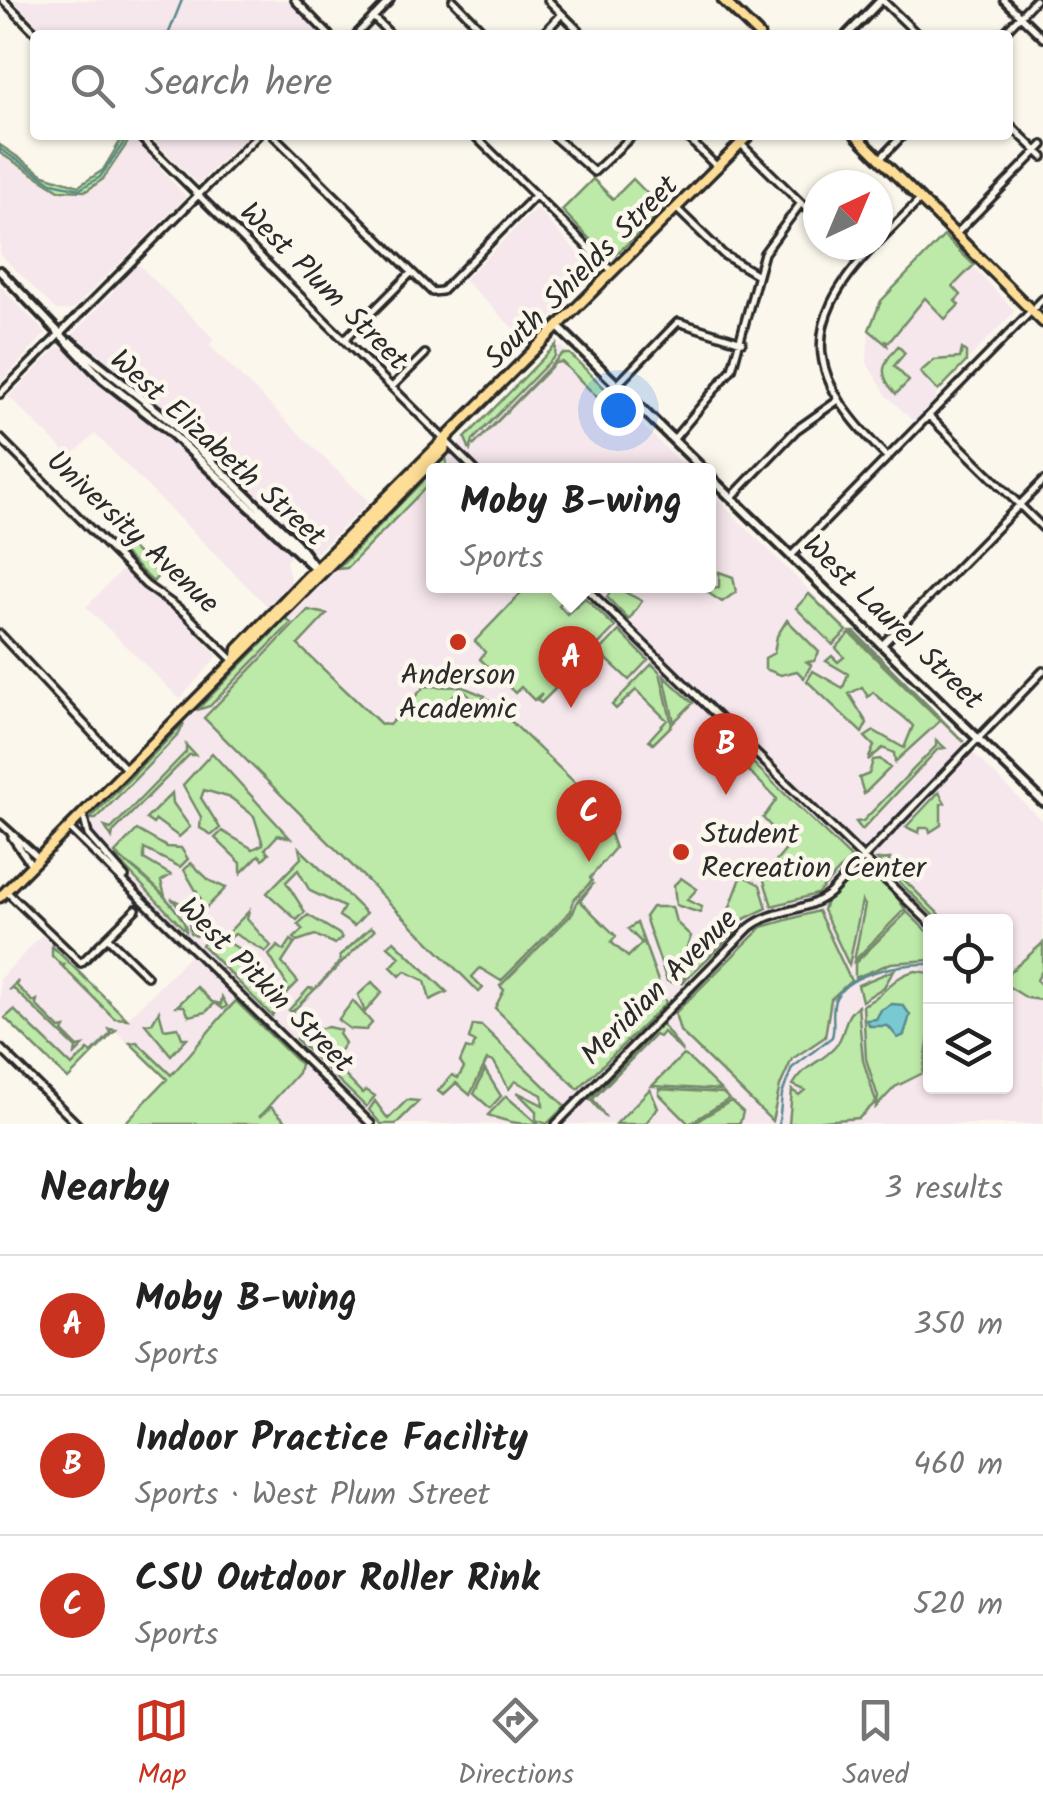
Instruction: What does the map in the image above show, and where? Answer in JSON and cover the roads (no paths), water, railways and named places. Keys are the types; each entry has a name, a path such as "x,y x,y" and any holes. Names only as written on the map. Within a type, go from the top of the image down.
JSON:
{"main road":[{"path":"724,0 753,30"},
{"path":"852,30 882,0"},
{"name":"South Shields Street","path":"3,894 438,445 446,442 745,140"},
{"path":"861,140 1043,322"},
{"name":"West Elizabeth Street","path":"0,271 102,379 167,429 302,561 319,572"},
{"name":"West Laurel Street","path":"559,328 696,463"},
{"name":"West Laurel Street","path":"716,483 1043,802"}],"street":[{"path":"3,0 33,30"},
{"path":"295,0 324,30"},
{"path":"361,30 390,0"},
{"path":"453,0 482,30"},
{"path":"548,0 578,30"},
{"path":"882,0 913,30"},
{"path":"1004,0 1043,38"},
{"path":"1006,30 1035,0"},
{"path":"547,30 562,14"},
{"path":"373,17 386,30"},
{"path":"1013,128 1043,158"},
{"name":"West Plum Street","path":"143,140 468,463"},
{"path":"0,394 253,140"},
{"path":"278,140 411,273 436,293 536,195"},
{"path":"479,140 614,273"},
{"path":"557,140 596,172 628,140"},
{"path":"690,140 718,168"},
{"path":"880,158 899,140"},
{"path":"741,144 803,206"},
{"path":"956,234 1043,145"},
{"path":"893,228 921,199"},
{"path":"673,440 726,380 742,342 756,274 769,244 800,203"},
{"path":"678,209 731,261 756,274"},
{"path":"860,261 838,288 824,324 824,369 837,401 888,458"},
{"path":"344,340 411,273"},
{"path":"792,556 1043,299"},
{"path":"618,385 678,322 742,342"},
{"path":"391,388 425,354"},
{"path":"731,498 796,430 837,401"},
{"path":"928,416 1043,528"},
{"name":"University Avenue","path":"0,438 146,585 184,612 235,658"},
{"path":"882,645 1043,481"},
{"path":"591,593 923,917"},
{"path":"0,634 126,770"},
{"name":"Meridian Avenue","path":"556,1124 750,927 773,914 818,902 1043,672"},
{"name":"West Pitkin Street","path":"83,814 88,835 127,880"},
{"path":"0,824 39,858"},
{"name":"West Pitkin Street","path":"69,828 127,880 372,1124"},
{"path":"11,834 31,866"},
{"path":"3,894 81,963 136,909"},
{"path":"108,938 147,976"},
{"path":"0,1048 77,1124"}],"water":[{"path":"892,1004 903,1005 910,1015 904,1035 898,1038 888,1026 870,1026 866,1020 876,1019 881,1010"}],"waterway":[{"path":"170,30 182,0"},
{"path":"0,149 52,183 80,189 100,177 126,140"},
{"path":"779,1124 782,1094 792,1068 832,1037 834,1002 843,989 878,971 923,964"}],"place":[{"name":"Anderson Academic","path":"458,642"},
{"name":"Moby B-wing","path":"571,708"},
{"name":"Indoor Practice Facility","path":"726,795"},
{"name":"Student Recreation Center","path":"681,852"},
{"name":"CSU Outdoor Roller Rink","path":"589,862"}]}
